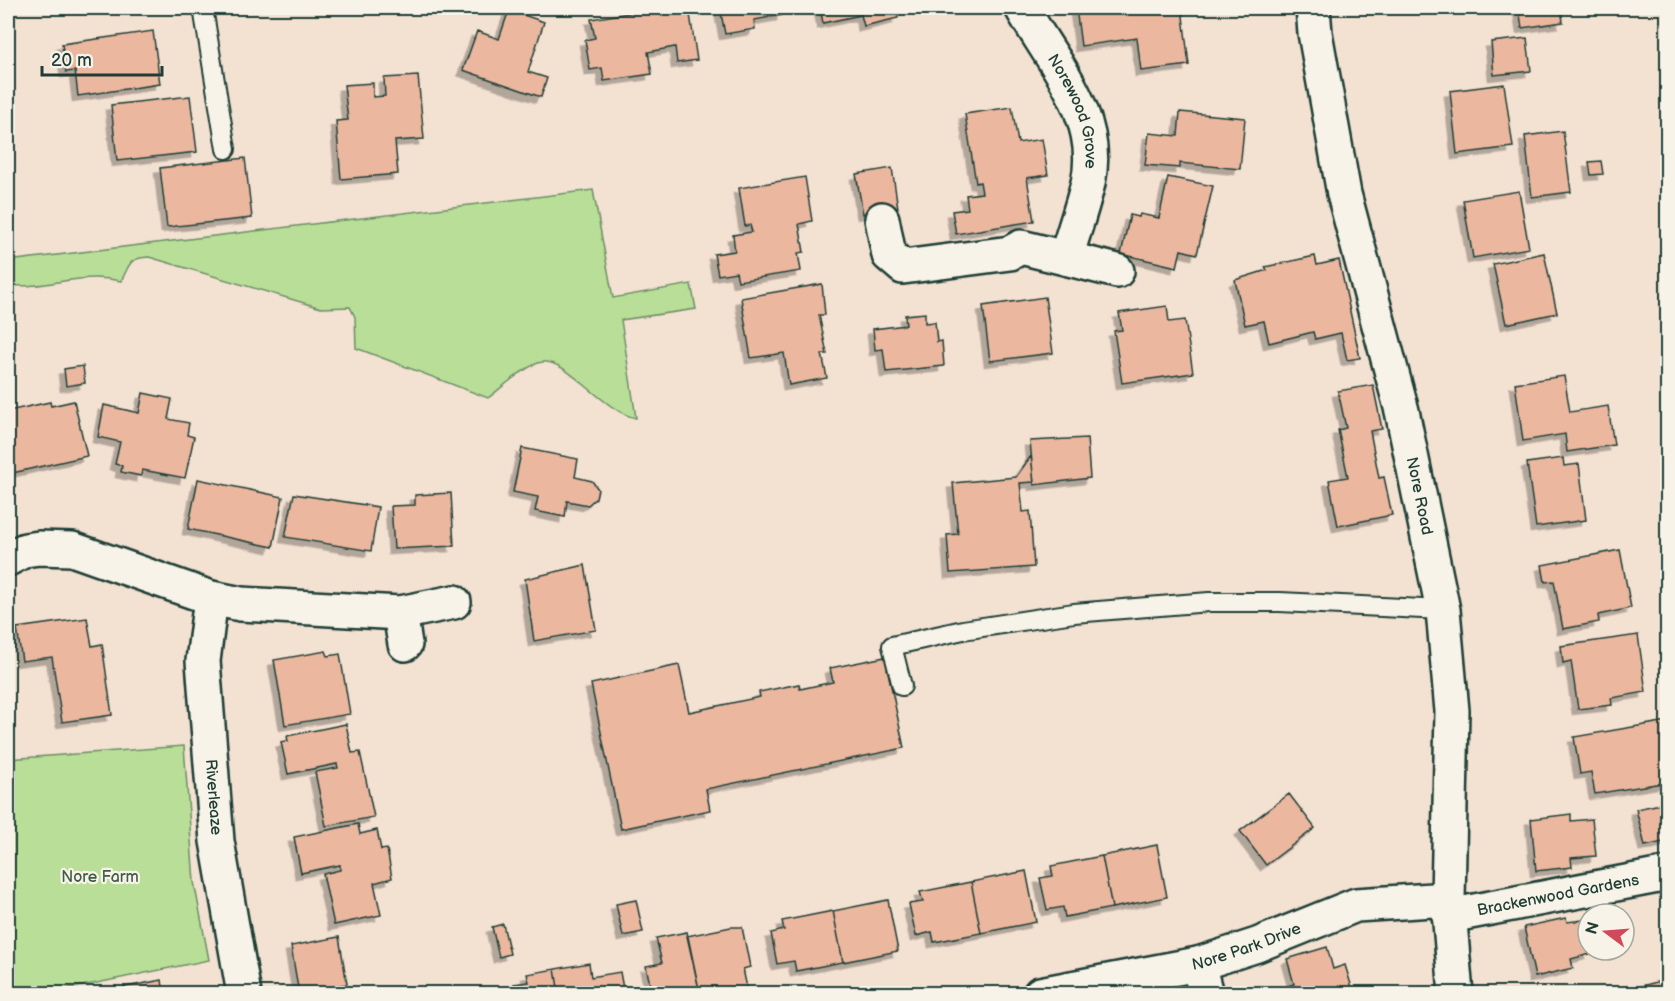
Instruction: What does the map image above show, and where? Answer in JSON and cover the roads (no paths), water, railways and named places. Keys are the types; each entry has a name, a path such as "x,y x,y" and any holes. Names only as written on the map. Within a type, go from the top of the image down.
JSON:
{"street":[{"name":"Norewood Grove","path":"1022,8 1075,96 1086,123 1090,159 1088,182 1066,258"},
{"name":"Nore Road","path":"1312,8 1344,194 1402,411 1443,610 1452,711 1449,907 1456,993"},
{"path":"882,219 889,255 903,267 1010,254 1021,248 1117,271"},
{"path":"8,559 25,550 72,549 211,598 403,628 454,602"},
{"name":"Riverleaze","path":"211,598 203,661 217,841 244,993"},
{"name":"Brackenwood Gardens","path":"1449,907 1668,874"},
{"name":"Nore Park Drive","path":"1040,993 1202,979 1257,945 1356,905 1449,907"}],"lane":[{"path":"203,8 226,149"},
{"path":"902,686 892,646 963,630 1074,613 1219,601 1443,610"}],"park label":[{"name":"Nore Farm","path":"100,877"}]}
